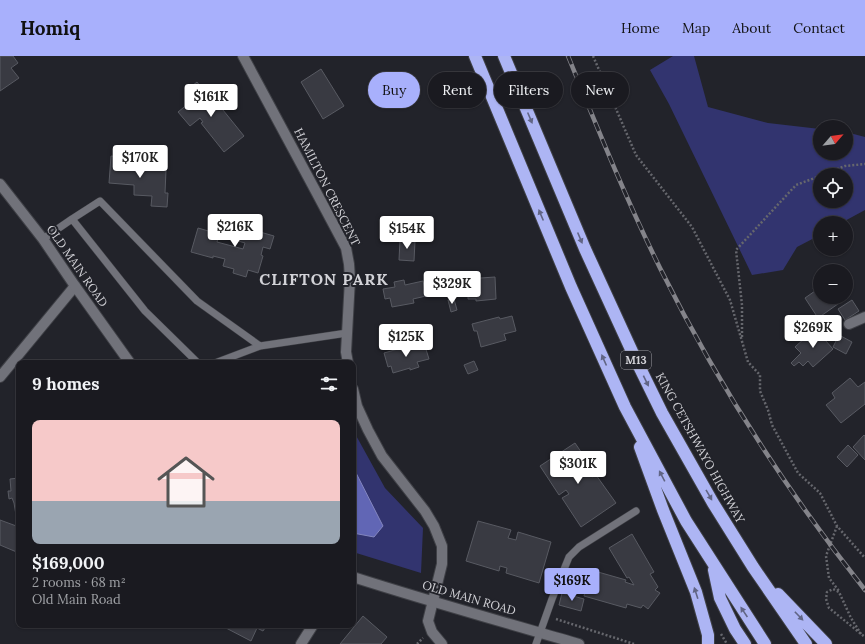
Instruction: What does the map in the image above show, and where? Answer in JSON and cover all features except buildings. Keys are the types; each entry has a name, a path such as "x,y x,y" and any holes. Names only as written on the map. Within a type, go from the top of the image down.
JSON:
{"highway":[{"name":"M13","path":"475,56 571,287 625,407 686,521 765,644"},
{"name":"KING CETSHWAYO HIGHWAY","path":"504,56 585,249 662,413 713,503 753,567 806,644"},
{"path":"625,407 663,510 696,592 708,635 708,644"},
{"path":"712,562 720,598 735,630 745,644"},
{"path":"753,567 826,644"}],"street":[{"name":"HAMILTON CRESCENT","path":"243,56 346,248 350,279 346,352 347,360"},
{"name":"OLD MAIN ROAD","path":"0,184 43,239 128,360"},
{"path":"0,377 75,286"},
{"path":"849,324 865,317"},
{"path":"356,399 368,430 382,456 425,511 434,526 442,546 442,564 428,616 429,626 435,638 442,644"},
{"name":"OLD MAIN ROAD","path":"356,578 432,602 579,644"},
{"path":"301,644 311,628"}],"lane":[{"path":"43,239 100,201 197,301 260,346"},
{"path":"72,219 145,311 195,360"},
{"path":"223,360 260,346 347,333"},
{"path":"536,644 571,554 579,547 636,511"}],"path":[{"path":"592,56 636,155 692,227 730,300 748,362 760,375 760,391 768,410 772,425 798,473 820,493 837,526 865,558"},
{"path":"840,168 865,164"},
{"path":"742,340 742,305 736,250 796,185 813,178"},
{"path":"837,526 826,556 829,578 839,592 851,618 861,634"},
{"path":"839,592 833,589 827,592 826,599 829,608 865,638"},
{"path":"546,615 634,644"},
{"path":"723,638 727,644"}],"shaded area":[{"path":"673,56 694,56 708,107 768,123 813,128 813,160 853,160 853,134 865,137 865,210 853,216 813,216 813,239 797,247 783,270 752,275 669,104 650,70"},
{"path":"356,435 385,488 423,528 421,573 356,553"}],"water":[{"path":"356,473 383,526 374,537 356,534"}],"railway":[{"path":"568,56 635,216 660,268 705,353 754,435 780,474 865,590"}],"district":[{"name":"CLIFTON PARK","path":"324,279"}]}
